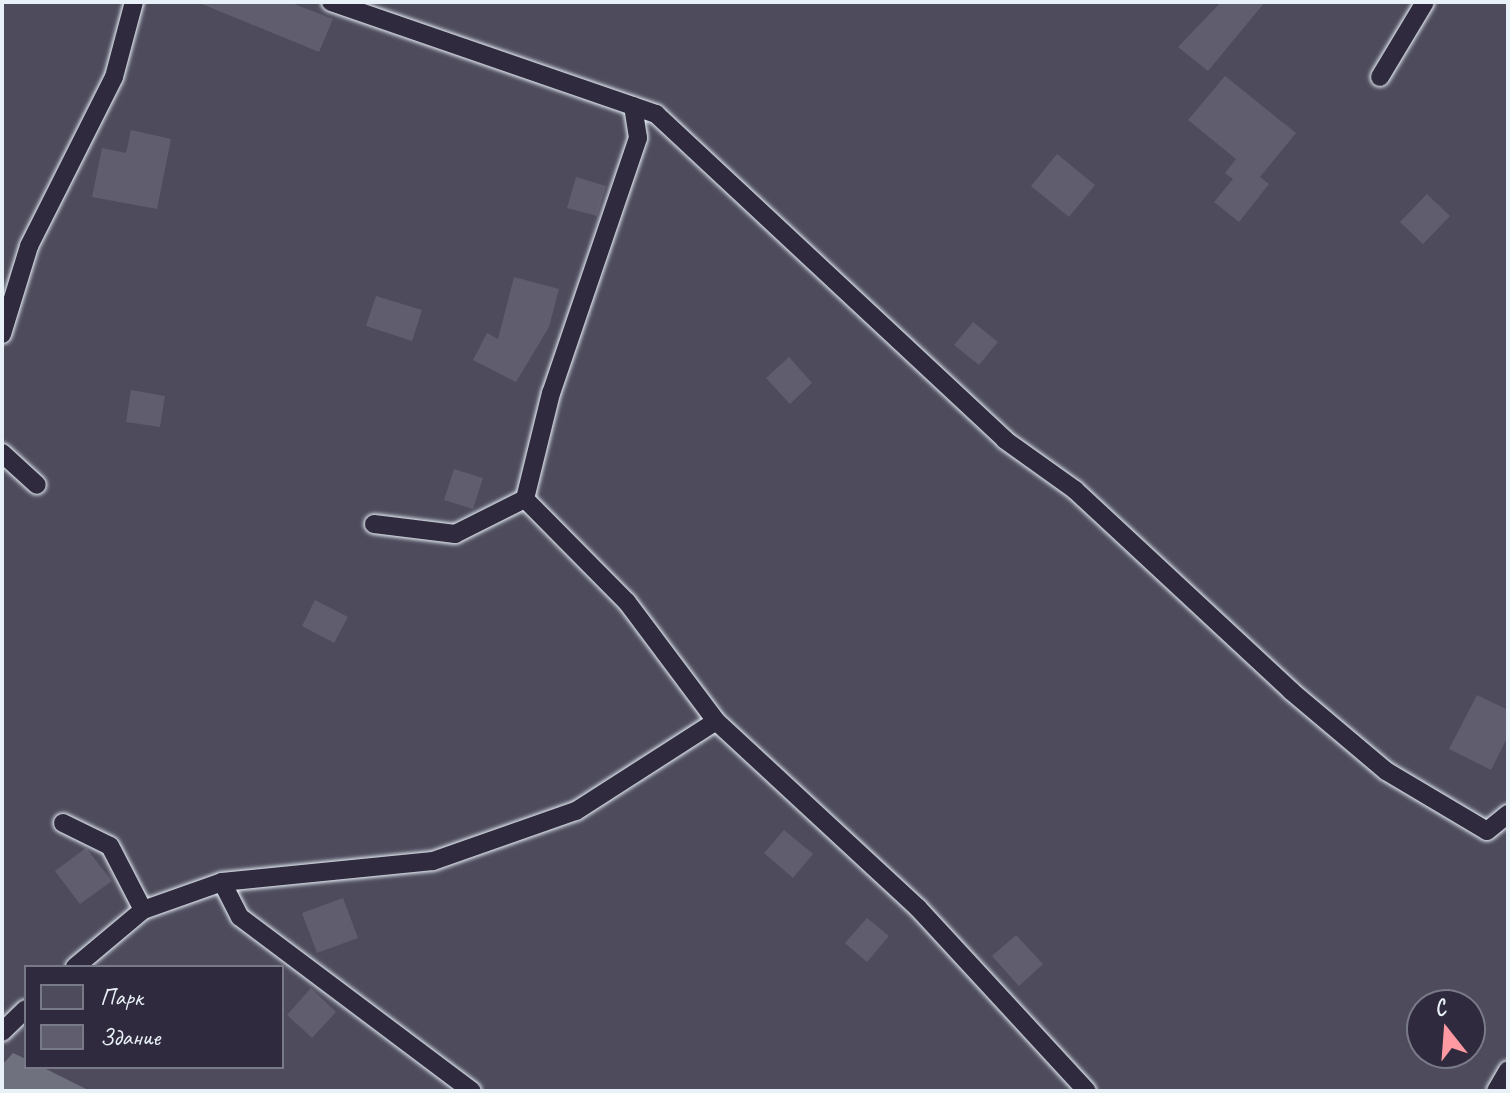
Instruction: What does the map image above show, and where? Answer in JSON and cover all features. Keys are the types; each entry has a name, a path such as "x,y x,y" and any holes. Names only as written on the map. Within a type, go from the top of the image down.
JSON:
{"lane":[{"path":"2,334 29,246 114,77 134,2"},
{"path":"331,2 656,114 1005,440 1075,490 1291,691 1386,771 1487,831 1508,814"},
{"path":"1380,77 1425,2"},
{"path":"374,524 455,534 525,499 551,393 638,138 633,106"},
{"path":"2,453 37,485"},
{"path":"525,499 627,602 716,721 918,908 1087,1091"},
{"path":"77,965 143,910 222,882 433,861 576,811 716,721"},
{"path":"63,823 110,846 143,910"},
{"path":"222,882 240,917 472,1091"},
{"path":"2,1032 24,1011"},
{"path":"1496,1091 1508,1070"}],"green space":[{"path":"2,2 1508,2 1508,1091 2,1091"}],"water":[{"path":"13,1053 24,1058 24,1069 46,1069 90,1091 2,1091 2,1065"}],"building":[{"path":"197,2 289,2 333,19 319,52"},
{"path":"1221,2 1265,2 1208,71 1178,47"},
{"path":"1225,76 1296,133 1260,177 1269,184 1239,222 1214,202 1233,179 1225,173 1236,159 1188,120"},
{"path":"131,130 171,139 157,209 92,197 102,148 126,153"},
{"path":"1057,154 1095,185 1069,217 1031,186"},
{"path":"576,177 606,186 597,216 567,208"},
{"path":"1427,194 1450,216 1423,244 1400,222"},
{"path":"514,277 559,289 549,327 516,382 473,360 487,333 498,339"},
{"path":"376,296 422,310 412,341 366,326"},
{"path":"973,322 998,342 979,365 954,345"},
{"path":"789,357 812,383 790,404 766,378"},
{"path":"131,390 165,396 160,427 126,422"},
{"path":"454,469 483,478 473,509 444,500"},
{"path":"315,600 348,617 334,643 302,626"},
{"path":"1477,695 1508,710 1508,736 1491,770 1449,749"},
{"path":"784,830 813,854 793,878 764,853"},
{"path":"86,848 112,881 80,904 55,871"},
{"path":"343,898 358,938 317,953 302,913"},
{"path":"867,918 889,936 867,962 845,943"},
{"path":"1016,935 1043,964 1019,986 992,956"},
{"path":"311,988 336,1012 312,1038 287,1015"}]}
